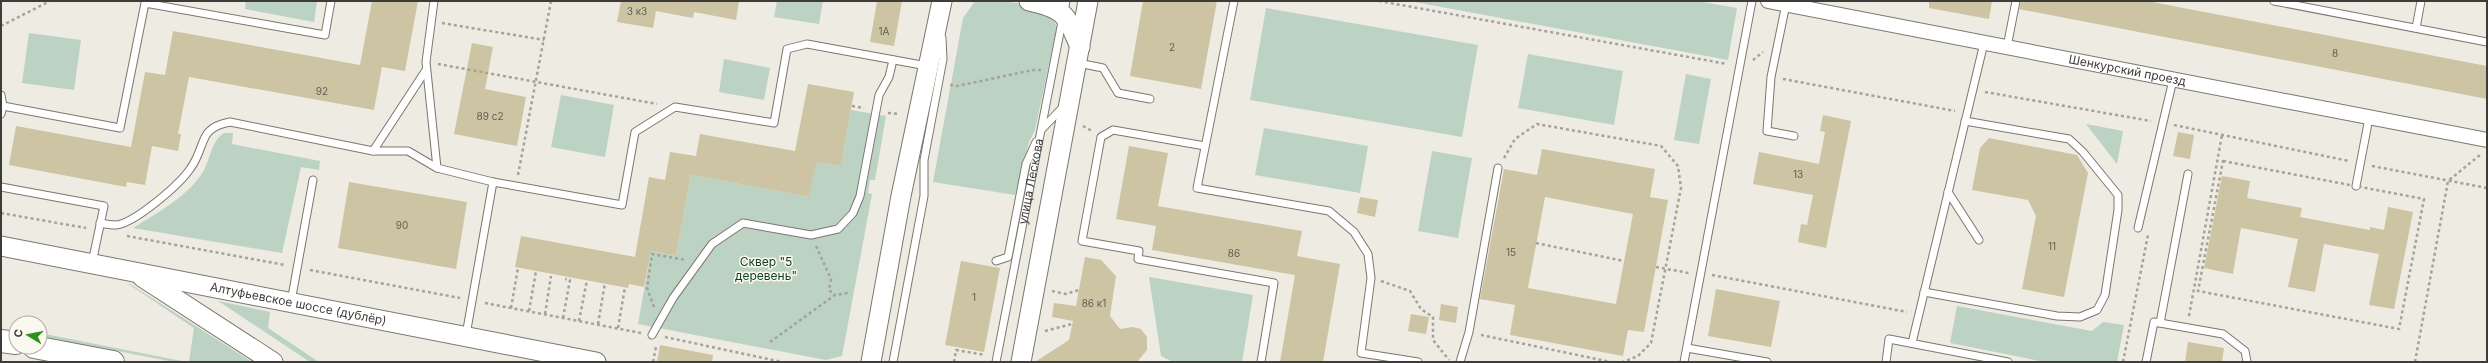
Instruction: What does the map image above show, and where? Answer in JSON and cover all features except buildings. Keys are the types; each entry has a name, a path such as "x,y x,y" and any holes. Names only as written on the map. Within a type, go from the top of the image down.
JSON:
{"main road":[{"path":"1029,1 1065,7 1079,55"},
{"name":"улица Лескова","path":"1021,362 1088,1"},
{"path":"871,362 900,196 927,66 944,4"},
{"name":"Алтуфьевское шоссе (дублёр)","path":"1,246 290,303 466,335 596,362"},
{"path":"132,271 273,362"},
{"path":"48,350 112,362"}],"street":[{"name":"Шенкурский проезд","path":"1768,1 2487,140"}],"lane":[{"path":"2,106 120,128 145,3 173,4 325,35 331,1"},
{"path":"434,1 426,66 437,168"},
{"path":"1234,1 1197,188 1329,211 1354,232 1368,254 1371,278 1361,353 1418,362"},
{"path":"1684,362 1752,1"},
{"path":"2007,48 2016,1"},
{"path":"2274,1 2487,42"},
{"path":"2416,28 2421,1"},
{"path":"893,362 924,196 924,160 943,59 944,4"},
{"path":"1786,4 1771,77 1766,131 1794,136"},
{"name":"улица Лескова","path":"996,362 1065,7"},
{"path":"1912,343 1984,43"},
{"path":"100,227 126,222 178,183 190,170 199,155 205,134 216,124 230,122 373,150 408,150 437,168 493,182 622,205 635,132 675,107 774,123 787,49 807,44 927,66"},
{"path":"1079,55 1102,68 1118,93 1150,99"},
{"path":"655,335 658,321 712,244 743,224 811,235 838,229 853,213 860,196 878,96 889,77 893,60"},
{"path":"373,150 426,66"},
{"path":"2138,228 2164,124 2173,80"},
{"path":"1,95 1,114"},
{"path":"996,261 1008,257 1026,164 1041,130 1071,97"},
{"path":"2356,186 2369,118"},
{"path":"1924,292 2057,316 2080,317 2097,310 2105,295 2118,210 2118,195 2083,152 2069,139 1965,121"},
{"path":"1205,146 1113,130 1101,137 1082,241 1139,251 1138,259 1274,283 1261,362"},
{"path":"1460,362 1468,332 1498,168"},
{"path":"2160,323 2188,174"},
{"path":"290,303 313,180"},
{"path":"466,335 493,182"},
{"path":"1,187 104,206 92,263"},
{"path":"1948,192 1979,240"},
{"path":"2146,362 2154,322 2223,334 2245,351 2247,362"},
{"path":"1886,362 1890,339 2008,362"},
{"path":"1687,348 1767,362"}],"path":[{"path":"1,26 50,1"},
{"path":"516,186 551,1"},
{"path":"1379,1 1740,66"},
{"path":"432,21 544,40"},
{"path":"426,66 535,82 675,107"},
{"path":"938,83 957,86 1033,70 1052,71"},
{"path":"1771,77 1967,113"},
{"path":"1973,89 2222,135 2487,188"},
{"path":"1498,168 1515,139 1537,124 1661,146 1678,166 1681,188 1651,342 1638,356 1623,362"},
{"path":"2187,328 2222,135"},
{"path":"2415,362 2448,181 2481,154"},
{"path":"2223,161 2356,186 2424,198 2399,329 2198,291 2223,161"},
{"path":"1,213 100,227 297,268 655,335 782,362"},
{"path":"2123,362 2149,232"},
{"path":"811,235 831,280 829,290 835,295"},
{"path":"1536,243 1624,261"},
{"path":"658,321 647,288 652,254 699,263"},
{"path":"511,308 518,268"},
{"path":"1656,268 1701,273 1919,314"},
{"path":"529,311 536,271"},
{"path":"545,314 552,276"},
{"path":"1371,278 1410,291 1421,309 1433,317 1434,340 1446,359 1460,362"},
{"path":"563,318 570,280 565,279"},
{"path":"579,321 587,280"},
{"path":"598,324 604,284"},
{"path":"618,328 625,287"},
{"path":"1052,291 1066,294 1079,290"},
{"path":"770,342 835,295 848,293"},
{"path":"1045,331 1072,324"},
{"path":"1468,332 1610,362"},
{"path":"653,362 656,353 655,335"},
{"path":"954,362 956,350 986,356 987,348"}],"green space":[{"path":"246,1 317,1 314,22 245,9"},
{"path":"777,1 823,1 819,24 774,17"},
{"path":"975,1 1009,2 1032,7 1051,17 1057,26 1035,130 1029,142 1015,195 933,182 963,18"},
{"path":"1409,1 1697,1 1737,8 1728,60"},
{"path":"1266,8 1478,45 1462,137 1250,100"},
{"path":"29,33 81,40 74,90 22,83"},
{"path":"1528,54 1623,71 1614,125 1518,108"},
{"path":"724,59 770,68 764,100 719,92"},
{"path":"1686,74 1711,79 1699,144 1674,140"},
{"path":"561,95 614,105 605,157 551,147"},
{"name":"Сквер \"5 деревень\"","path":"851,110 886,116 875,180 870,180 868,193 872,194 842,356 826,360 638,324 651,251 676,256 691,175 809,197 812,180 811,161 841,166"},
{"path":"2086,124 2123,131 2117,164"},
{"path":"1264,128 1368,146 1360,193 1255,175"},
{"path":"224,133 233,133 232,144 320,161 319,170 301,167 282,253 133,228 171,204 189,189 203,172 213,146 219,137"},
{"path":"1432,151 1472,158 1458,238 1418,231"},
{"path":"1149,277 1253,295 1242,362 1173,362 1161,356"},
{"path":"127,283 252,362 189,362 194,328"},
{"path":"218,301 270,312 268,328 319,362 310,362"},
{"path":"1957,306 2092,331 2103,322 2124,325 2117,362 2045,362 1950,343"},
{"path":"48,335 187,362 174,362 48,338"}]}
